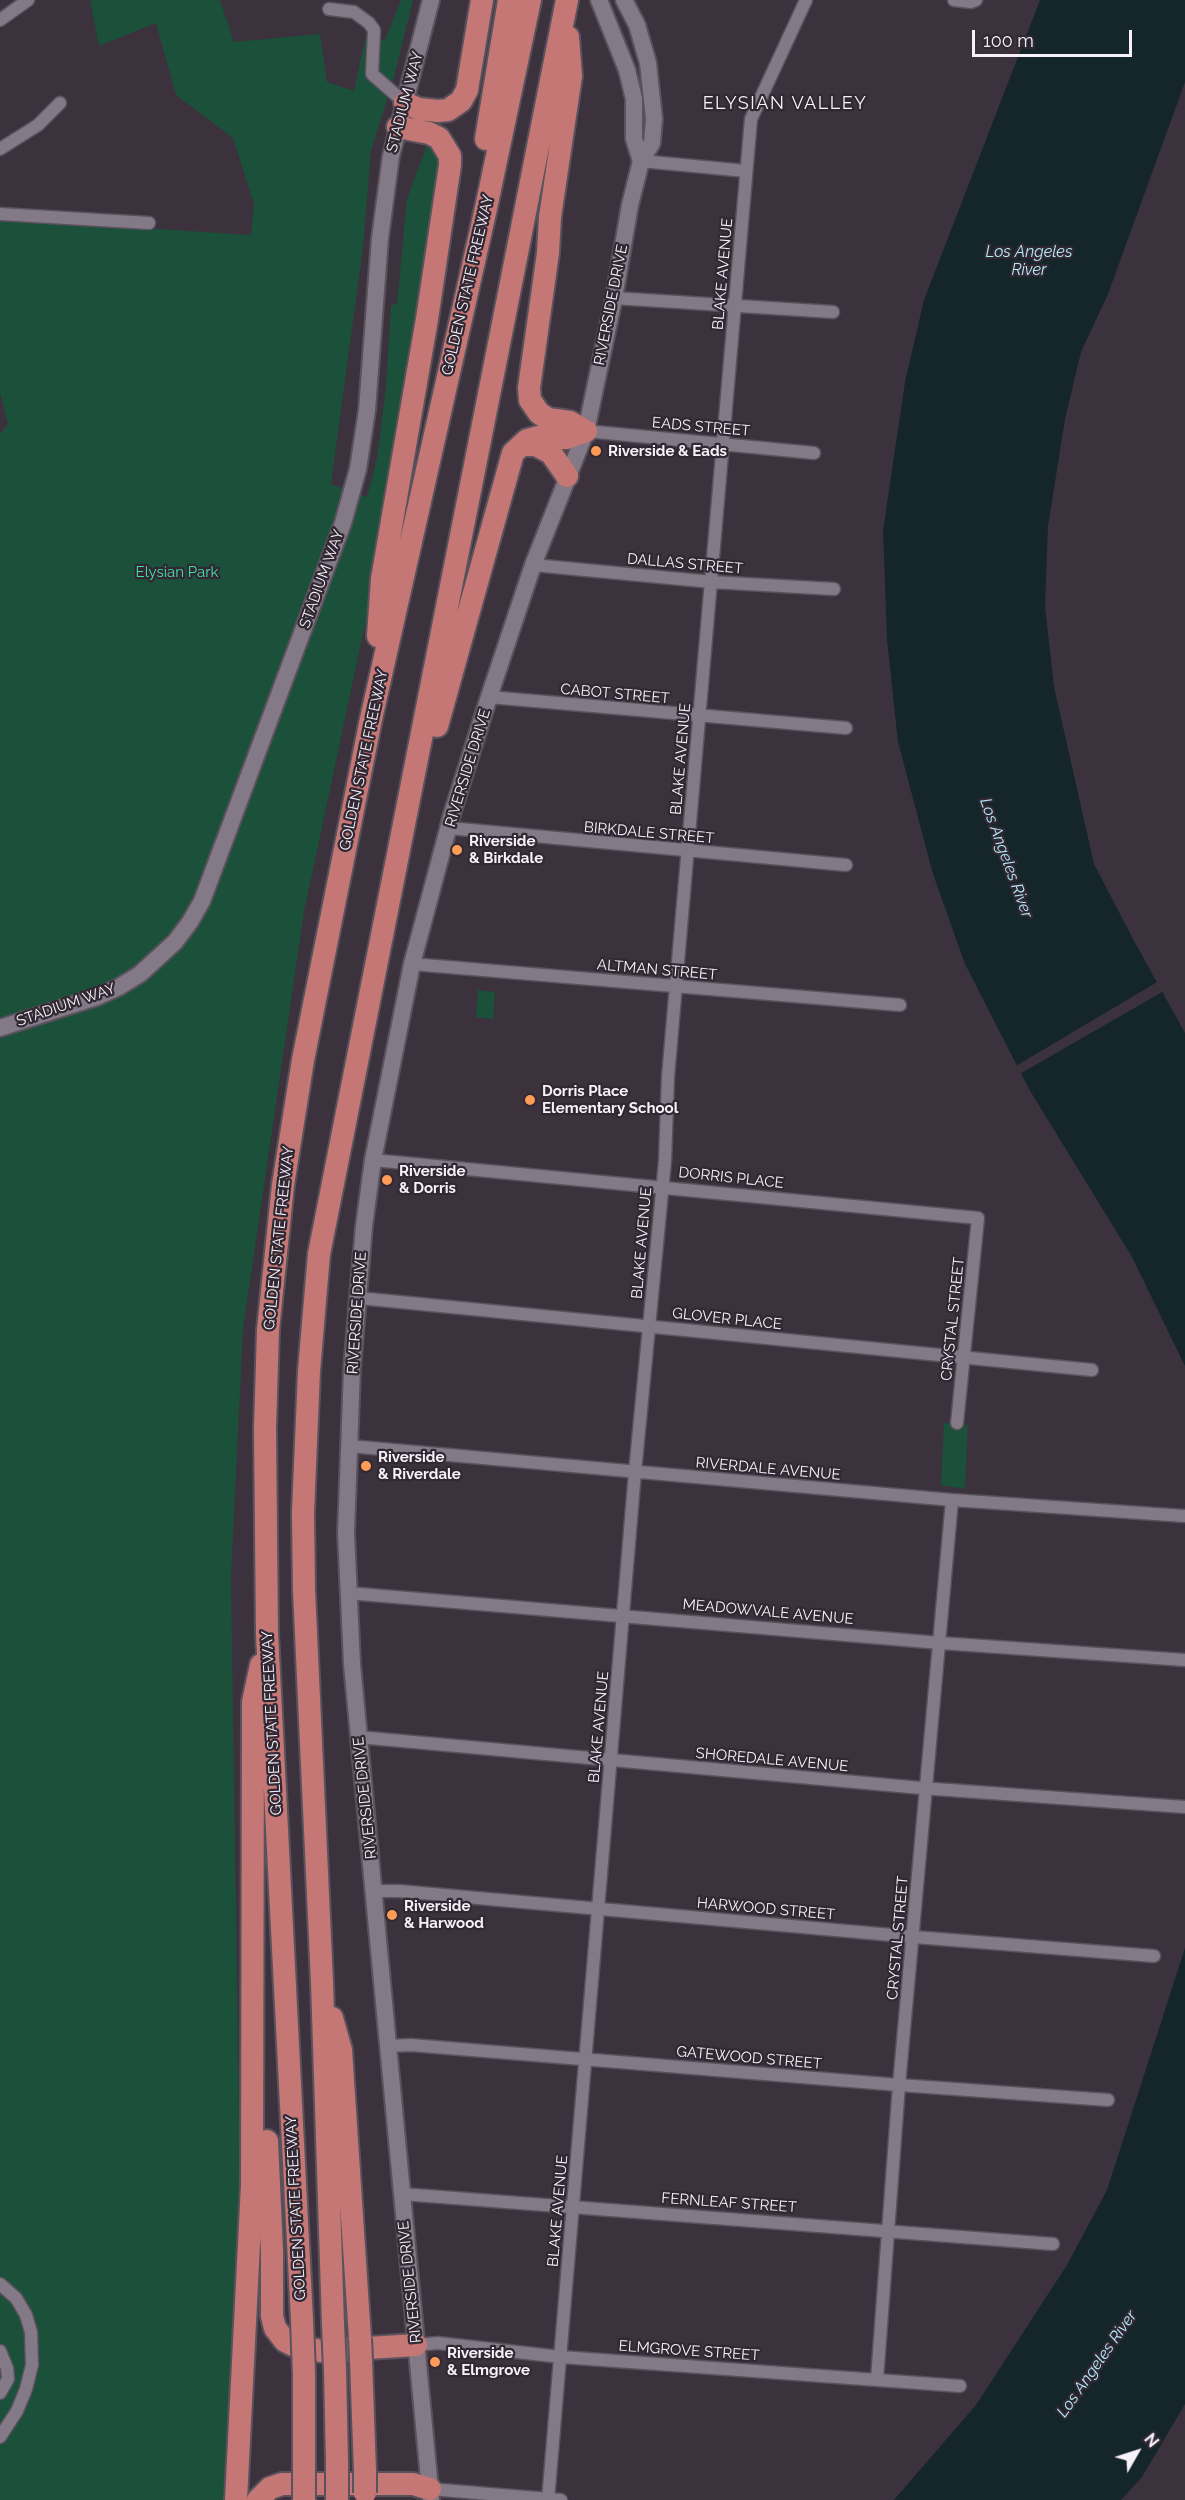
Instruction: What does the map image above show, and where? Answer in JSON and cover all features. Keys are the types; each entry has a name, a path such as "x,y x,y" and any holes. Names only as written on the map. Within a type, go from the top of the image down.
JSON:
{"highway":[{"path":"405,103 419,109 438,111 448,110 461,101 467,90 482,0"},
{"path":"463,306 469,229 509,0"},
{"name":"GOLDEN STATE FREEWAY","path":"304,2500 302,2320 267,1634 268,1330 283,1185 303,1060 371,718 530,0"},
{"path":"567,4 571,76 550,216 548,253 529,388 530,400 539,413 548,419 570,422 586,431"},
{"path":"338,2500 322,1982 303,1590 303,1513 309,1371 318,1254 567,4"},
{"path":"371,718 382,579 427,319 450,165 450,156 439,138 429,133 398,127"},
{"path":"395,862 415,806 508,462 520,445 527,440 538,437 566,438 586,431"},
{"path":"520,445 536,445 543,448 556,459 567,476"},
{"path":"236,2500 252,2186 253,1702 267,1634"},
{"path":"253,1970 263,2023 272,2251 272,2316 275,2328 285,2341 321,2351 416,2345"},
{"path":"322,1982 340,2050 364,2410 372,2488"},
{"path":"259,2499 270,2488 282,2484 413,2484 430,2494"}],"main road":[{"name":"STADIUM WAY","path":"0,1028 97,997 140,974 175,942 202,901 343,523 358,470 367,410 383,213 391,156 431,0"},
{"name":"RIVERSIDE DRIVE","path":"599,0 627,70 634,99 634,139 641,161"},
{"name":"RIVERSIDE DRIVE","path":"430,2494 358,1737 348,1593 346,1533 352,1369 364,1226 373,1160 412,964 449,828 489,697 533,565 586,431 614,298 630,205 641,161 652,143 654,118 648,63 637,25 624,0"}],"street":[{"path":"0,20 28,0"},
{"name":"BLAKE AVENUE","path":"548,2499 635,1472 662,1187 676,987 751,119 806,0"},
{"path":"954,0 970,2 976,0"},
{"path":"329,9 354,12 369,23 374,30 372,74 405,103"},
{"path":"0,149 38,125 60,103"},
{"path":"641,161 746,171"},
{"path":"0,214 149,223"},
{"path":"614,298 833,312"},
{"name":"EADS STREET","path":"586,431 814,453"},
{"name":"DALLAS STREET","path":"533,565 712,582 834,589"},
{"name":"CABOT STREET","path":"489,697 846,728"},
{"name":"BIRKDALE STREET","path":"449,828 846,865"},
{"name":"ALTMAN STREET","path":"412,964 900,1005"},
{"name":"DORRIS PLACE","path":"373,1160 978,1218"},
{"name":"CRYSTAL STREET","path":"957,1423 978,1218"},
{"name":"GLOVER PLACE","path":"359,1298 1092,1370"},
{"name":"RIVERDALE AVENUE","path":"349,1446 952,1500 1185,1516"},
{"name":"CRYSTAL STREET","path":"877,2379 899,2085 952,1500"},
{"name":"MEADOWVALE AVENUE","path":"348,1593 624,1614 940,1643 1185,1660"},
{"name":"SHOREDALE AVENUE","path":"358,1737 926,1788 1185,1807"},
{"name":"HARWOOD STREET","path":"374,1891 399,1891 1155,1956"},
{"name":"GATEWOOD STREET","path":"387,2046 411,2044 1108,2100"},
{"name":"FERNLEAF STREET","path":"402,2194 1053,2244"},
{"path":"0,2437 17,2411 32,2365 31,2332 26,2314 16,2298 1,2286"},
{"name":"ELMGROVE STREET","path":"416,2345 438,2343 561,2357 960,2386"},
{"path":"0,2351 7,2368 8,2379 0,2393"},
{"path":"430,2494 561,2500"}],"green space":[{"name":"Elysian Park","path":"90,0 220,0 234,42 320,34 327,82 354,91 365,39 385,40 401,0 413,0 394,77 371,151 363,247 331,484 367,497 377,458 386,387 391,305 397,304 407,199 428,142 442,157 379,558 304,912 243,1329 231,1577 241,2256 225,2500 0,2500 0,434 8,424 0,392 0,219 251,235 254,204 233,138 176,95 156,23 99,46"},
{"path":"478,990 495,992 493,1019 476,1017"},
{"path":"944,1423 968,1425 965,1489 941,1485"}],"water":[{"name":"Los Angeles River","path":"1040,0 1185,0 1185,82 1108,294 1081,352 1065,419 1048,526 1045,607 1054,687 1094,864 1185,1033 1185,1366 1132,1257 1029,1089 965,964 933,874 898,742 887,639 883,531 905,382 924,300"},
{"name":"Los Angeles River","path":"1185,1948 1185,2404 1142,2477 1121,2500 894,2500 976,2405 1067,2265 1107,2190"}],"pier":[{"path":"1159,981 1164,991 1018,1075 1014,1067"}],"place":[{"name":"Riverside & Eads","path":"596,451"},
{"name":"Riverside & Birkdale","path":"457,850"},
{"name":"Dorris Place Elementary School","path":"530,1100"},
{"name":"Riverside & Dorris","path":"387,1180"},
{"name":"Riverside & Riverdale","path":"366,1466"},
{"name":"Riverside & Harwood","path":"392,1915"},
{"name":"Riverside & Elmgrove","path":"435,2362"}],"district":[{"name":"ELYSIAN VALLEY","path":"785,104"}]}
